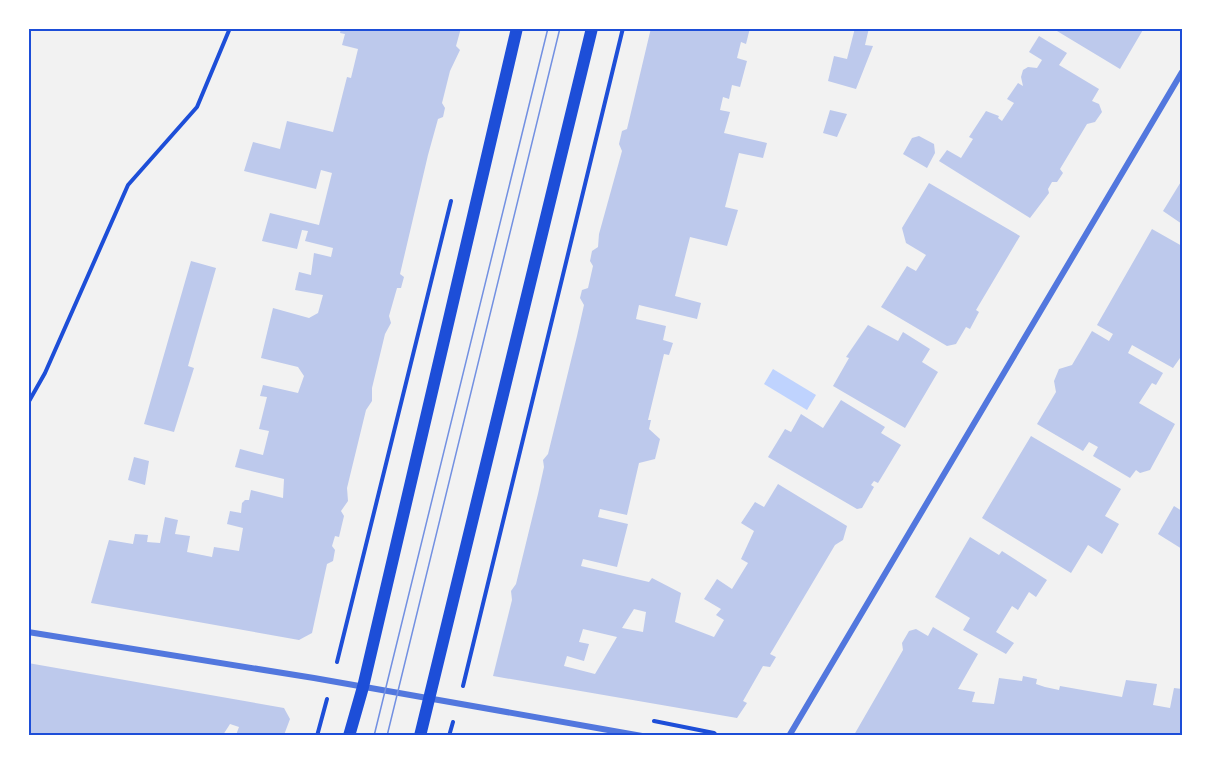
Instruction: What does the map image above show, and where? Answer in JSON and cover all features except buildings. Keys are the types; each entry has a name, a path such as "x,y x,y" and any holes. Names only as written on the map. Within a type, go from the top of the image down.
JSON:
{"main road":[{"path":"349,735 363,687 517,28"},
{"path":"420,735 431,699 446,628 592,28"}],"street":[{"path":"789,735 1182,72"},
{"path":"28,632 332,681 642,735"}],"path":[{"path":"28,402 45,373 128,185 197,107 230,28"},
{"path":"449,735 623,28"},
{"path":"317,735 452,200"}],"water":[{"path":"773,369 816,395 807,410 764,384"}],"tram line":[{"path":"374,736 548,28"},
{"path":"387,736 560,28"}]}
